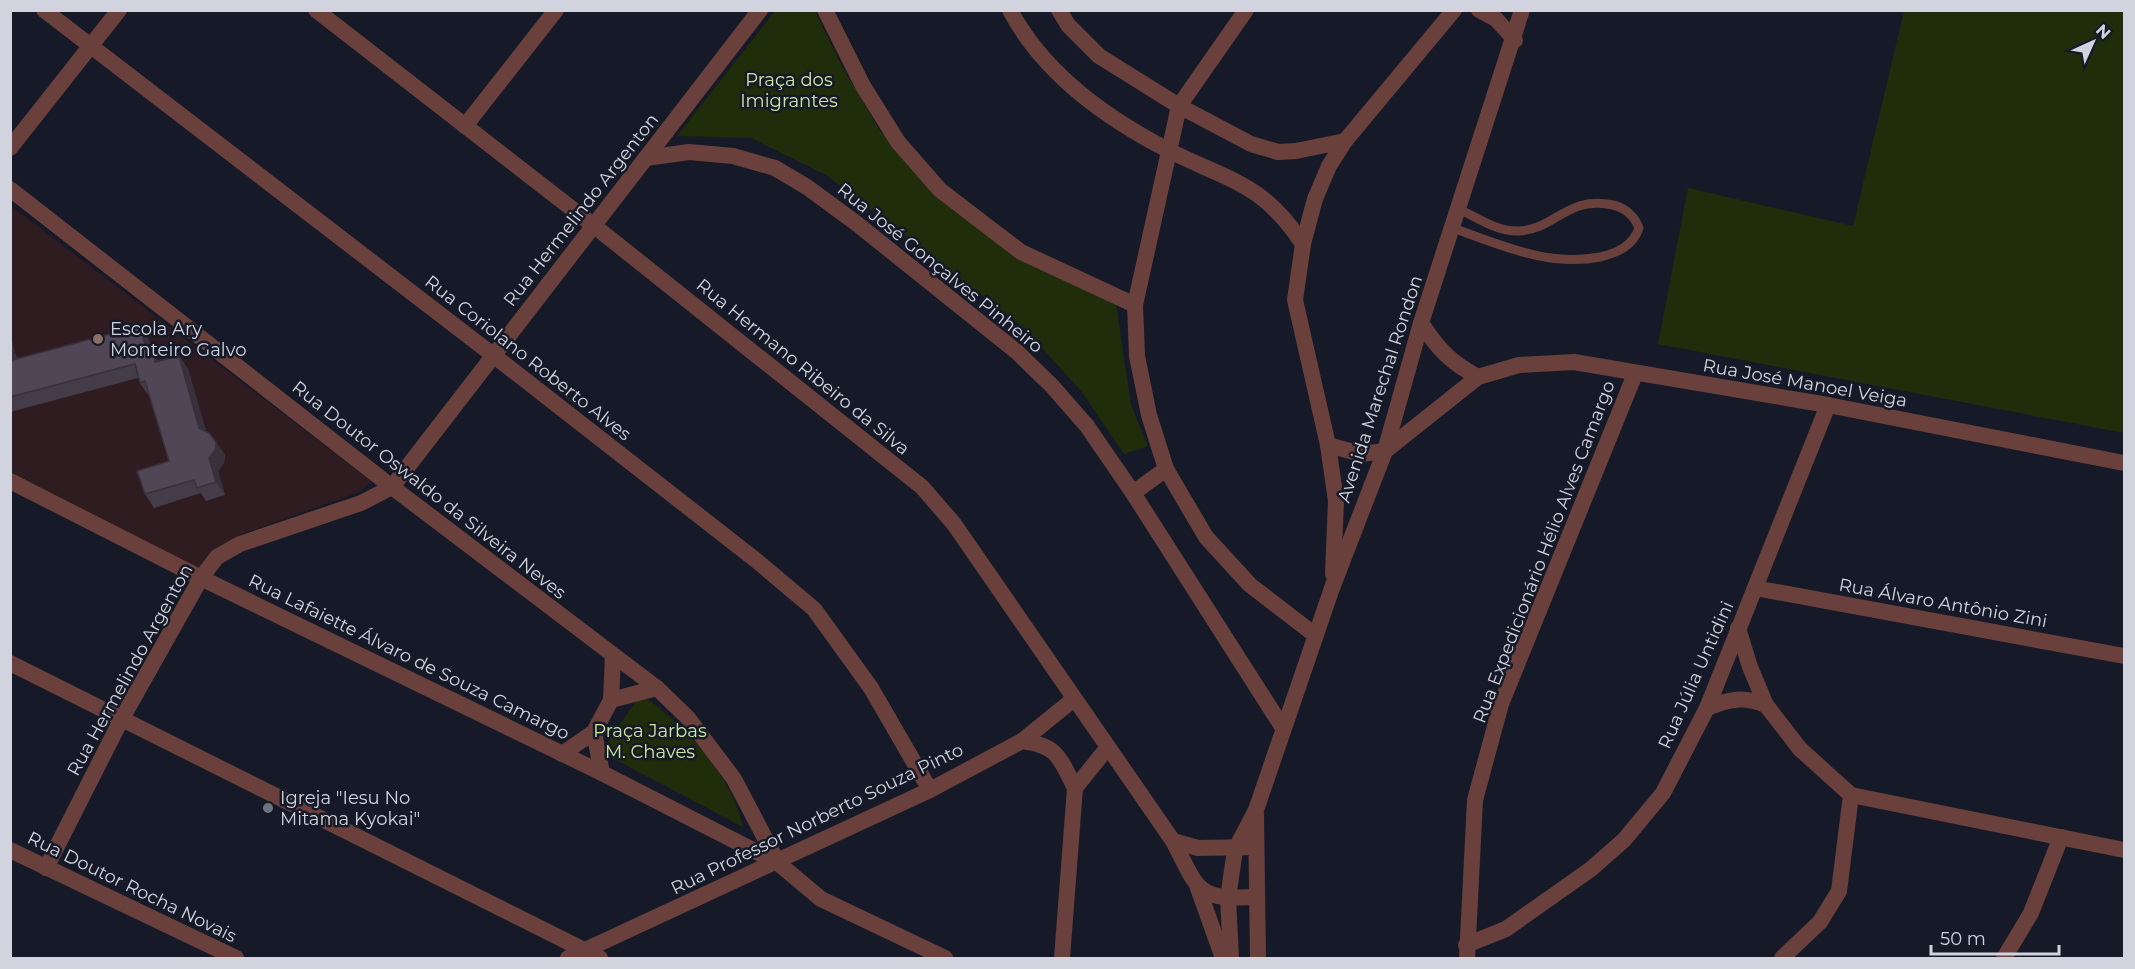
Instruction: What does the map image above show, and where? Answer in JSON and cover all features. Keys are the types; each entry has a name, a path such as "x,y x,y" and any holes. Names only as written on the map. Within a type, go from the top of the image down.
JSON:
{"street":[{"name":"Rua Coriolano Roberto Alves","path":"44,10 493,355 757,561 814,609 871,688 930,790"},
{"path":"10,148 119,10"},
{"name":"Rua Hermano Ribeiro da Silva","path":"316,10 593,225 922,487 954,524 1173,842 1198,888 1223,958"},
{"path":"465,126 556,10"},
{"name":"Rua Hermelindo Argenton","path":"46,868 121,720 201,578 217,557 240,544 361,503 392,487 760,10"},
{"path":"825,10 863,86 898,142 940,190 1022,252 1135,305"},
{"path":"1010,10 1033,46 1071,86 1167,150 1253,189 1275,207 1304,244"},
{"path":"1059,10 1068,25 1099,56 1179,106 1251,144 1278,152 1296,151 1345,141"},
{"path":"1246,10 1179,106 1167,150 1135,305 1137,356 1149,415 1166,469 1206,537 1250,585 1315,635"},
{"path":"1332,588 1336,501 1328,445 1295,300 1304,244 1315,199 1329,166 1345,141 1454,10"},
{"path":"1479,10 1496,20 1515,40"},
{"name":"Avenida Marechal Rondon","path":"1232,958 1228,898 1235,850 1256,810 1315,635 1385,451 1421,323 1515,40 1522,10"},
{"name":"Rua José Gonçalves Pinheiro","path":"646,158 689,152 734,156 775,168 807,187 963,306 1038,372 1086,426 1134,493 1283,728"},
{"name":"Rua Doutor Oswaldo da Silveira Neves","path":"10,189 392,487 657,688 688,718 734,779 778,863"},
{"path":"1421,323 1438,348 1453,363 1478,377"},
{"name":"Rua José Manoel Veiga","path":"1385,451 1478,377 1519,365 1574,362 1828,405 2124,463"},
{"name":"Rua Expedicionário Hélio Alves Camargo","path":"1466,952 1475,800 1501,704 1635,374"},
{"name":"Rua Júlia Untidini","path":"1466,952 1506,929 1591,869 1624,840 1664,793 1707,708 1828,405"},
{"path":"1328,445 1362,454 1385,451"},
{"path":"1134,493 1166,469"},
{"name":"Rua Lafaiette Álvaro de Souza Camargo","path":"10,481 201,578 602,773 778,863 821,899 945,958"},
{"name":"Rua Álvaro Antônio Zini","path":"1755,588 2124,656"},
{"path":"1738,628 1766,705 1800,749 1851,795 2124,850"},
{"path":"562,754 594,732 611,700 613,655"},
{"path":"10,663 600,958"},
{"path":"611,700 657,688"},
{"name":"Rua Professor Norberto Souza Pinto","path":"568,958 778,863 930,790 1022,741 1074,699"},
{"path":"1707,708 1730,699 1751,699 1766,705"},
{"path":"594,732 602,773"},
{"path":"1022,741 1042,743 1057,755 1075,788 1062,958"},
{"path":"1075,788 1108,747"},
{"path":"1782,958 1820,922 1839,891 1851,795"},
{"name":"Avenida Marechal Rondon","path":"1256,810 1255,897 1258,958"},
{"path":"2004,958 2031,913 2061,837"},
{"path":"1173,842 1198,848 1235,850 1255,847"},
{"name":"Rua Doutor Rocha Novais","path":"10,850 236,958"},
{"path":"1198,888 1209,894 1228,898 1255,897"}],"lane":[{"path":"1453,228 1557,261 1583,260 1613,254 1629,245 1639,228 1628,211 1598,202 1587,202 1573,207 1522,231 1505,231 1459,209"}],"shaded area":[{"name":"Escola Ary Monteiro Galvo","path":"10,205 371,481 360,492 242,534 213,550 199,569 11,472"}],"green space":[{"name":"Praça dos Imigrantes","path":"775,11 815,11 842,66 879,129 915,173 955,212 1115,297 1131,405 1148,446 1124,454 1081,391 1024,328 826,175 751,138 677,136"},
{"path":"1904,11 2124,11 2124,433 1658,344 1688,188 1853,226"},
{"name":"Praça Jarbas M. Chaves","path":"641,694 674,721 704,752 728,788 743,827 601,752"}],"building":[{"path":"140,326 148,357 154,355 155,362 179,356 199,428 209,433 216,442 215,450 209,458 216,482 197,488 194,480 145,494 137,471 169,461 145,381 140,383 135,364 10,397 10,356 12,360"}],"place":[{"name":"Escola Ary Monteiro Galvo","path":"98,339"},
{"name":"Igreja \"Iesu No Mitama Kyokai\"","path":"268,808"}]}
